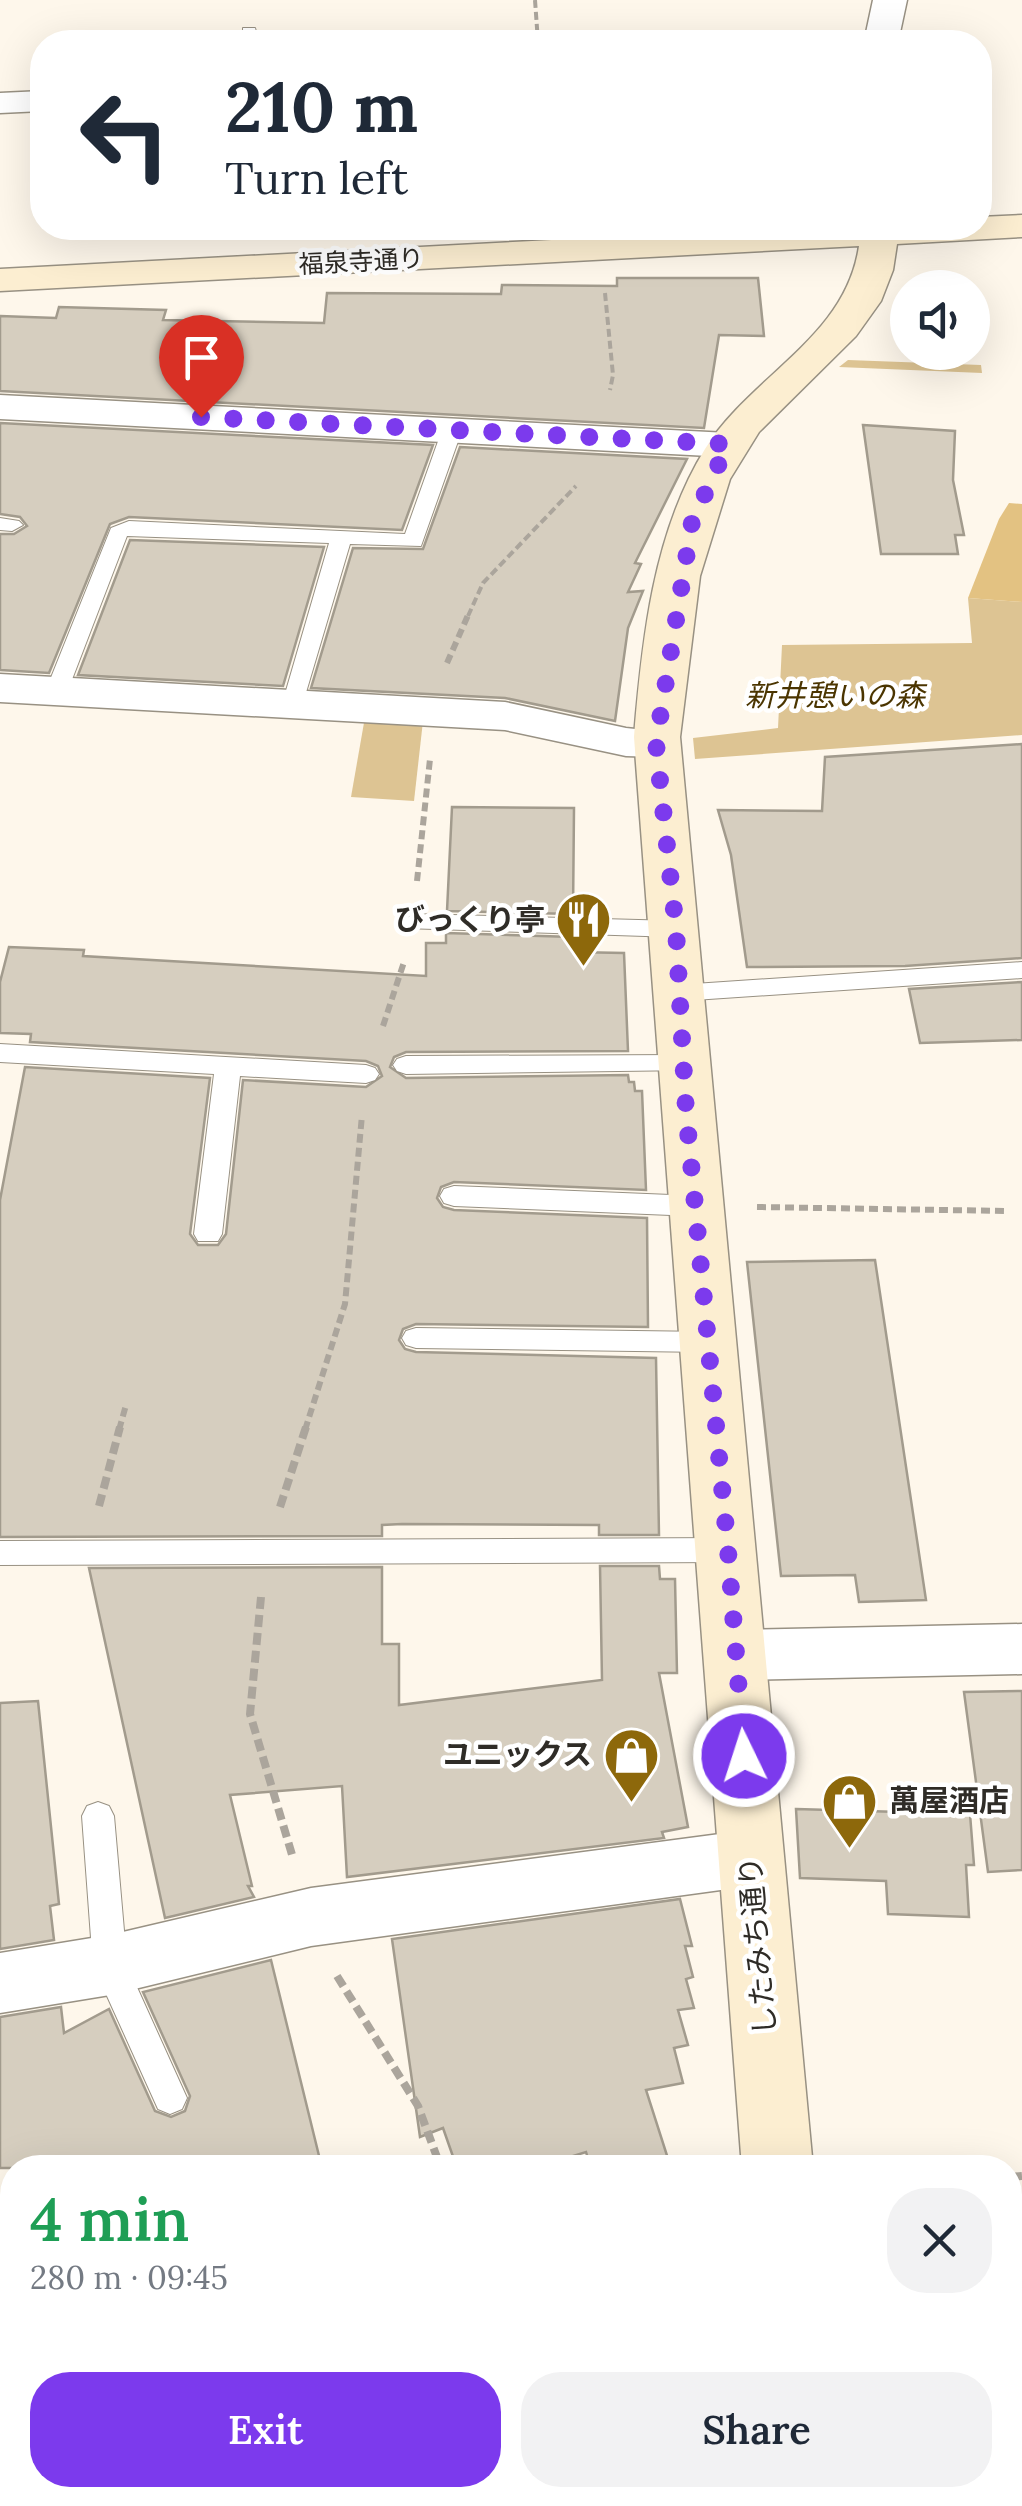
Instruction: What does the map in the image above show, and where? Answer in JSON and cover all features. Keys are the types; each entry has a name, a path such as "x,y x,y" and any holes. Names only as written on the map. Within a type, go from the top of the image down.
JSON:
{"street":[{"path":"884,30 890,0"},
{"path":"0,103 30,102"},
{"name":"福泉寺通り","path":"992,227 1022,226"},
{"name":"福泉寺通り","path":"0,280 712,240"},
{"name":"したみち通り","path":"777,2155 728,1550 683,1064 676,929 656,743 692,522 728,444 848,322 873,277 878,240"},
{"path":"0,407 728,444"},
{"path":"0,688 435,710 505,716 626,742 656,743"},
{"path":"736,1654 1022,1649"},
{"path":"0,1983 110,1966 310,1917 750,1858"}],"lane":[{"path":"57,690 118,532 123,529 413,541 452,430"},
{"path":"294,702 340,539"},
{"path":"413,922 676,929"},
{"path":"679,994 1022,970"},
{"path":"0,1053 366,1074"},
{"path":"208,1234 228,1064"},
{"path":"406,1064 683,1064"},
{"path":"454,1196 696,1206"},
{"path":"416,1338 708,1342"},
{"path":"0,1553 728,1550"},
{"path":"98,1816 110,1966 170,2098"}],"path":[{"path":"535,0 538,30"},
{"path":"437,2155 418,2106 317,1944 250,1714 268,1552 345,1304 366,1074 411,940 435,710 446,666 483,584 571,494 599,437 614,374 604,290"},
{"path":"696,1206 1007,1211"},
{"path":"87,1553 126,1406"}],"green space":[{"path":"848,360 890,362 890,369 839,367"},
{"path":"910,370 982,370 982,373"},
{"name":"新井憩いの森","path":"968,598 1022,602 1022,735 695,759 693,738 778,728 782,645 972,643"},
{"path":"365,717 423,721 414,801 351,797"}],"shaded area":[{"path":"1009,503 1022,504 1022,602 968,598 999,519"}],"building":[{"path":"617,278 758,278 764,336 719,335 704,428 0,391 0,316 56,318 59,307 166,310 163,320 324,323 327,293 501,294 502,285 617,286"},
{"path":"0,423 433,445 402,530 129,517 110,524 49,673 0,670 0,534 14,534 27,526 20,517 0,514"},
{"path":"863,425 955,431 953,480 964,535 955,535 958,554 881,554"},
{"path":"460,447 687,459 635,563 641,564 628,592 643,591 628,628 615,721 505,698 311,688 353,548 423,549"},
{"path":"130,540 324,547 283,686 78,675"},
{"path":"1022,744 1022,958 905,966 747,967 731,855 718,810 822,811 825,757"},
{"path":"452,807 574,808 573,914 447,911"},
{"path":"446,933 573,937 573,952 624,953 628,1051 406,1052 394,1057 390,1067 406,1078 628,1075 635,1091 642,1091 646,1190 454,1182 441,1187 437,1198 443,1207 454,1210 647,1218 648,1327 416,1324 403,1329 399,1340 405,1349 416,1352 656,1358 659,1535 599,1535 599,1525 402,1524 382,1525 382,1536 0,1537 0,1200 25,1067 210,1078 190,1234 198,1245 218,1245 226,1234 243,1080 366,1087 382,1076 378,1066 366,1061 30,1042 31,1034 0,1033 0,982 9,947 84,950 83,956 426,976 426,943 446,943"},
{"path":"1022,982 1022,1040 920,1043 909,989"},
{"path":"875,1260 926,1600 859,1602 855,1575 781,1576 747,1262"},
{"path":"600,1566 659,1566 660,1579 675,1579 677,1673 659,1673 688,1827 662,1832 664,1838 347,1877 342,1786 230,1795 252,1886 248,1886 254,1897 165,1918 89,1568 382,1567 382,1644 399,1644 399,1705 602,1680"},
{"path":"1022,1691 1022,1870 988,1872 964,1692"},
{"path":"38,1701 59,1904 50,1906 54,1940 0,1949 0,1703"},
{"path":"796,1809 970,1814 974,1865 966,1865 969,1917 888,1914 886,1881 800,1878"},
{"path":"680,1899 692,1946 685,1946 693,1977 686,1979 694,2008 678,2010 688,2045 674,2048 683,2083 646,2090 667,2155 452,2155 443,2128 420,2137 392,1939"},
{"path":"271,1960 319,2155 0,2155 0,2017 61,2007 64,2033 109,2009 155,2111 171,2117 185,2111 190,2096 143,1992"}],"place":[{"name":"びっくり亭","path":"584,969"},
{"name":"ユニックス","path":"631,1804"},
{"name":"萬屋酒店","path":"850,1850"}],"route":[{"path":"201,417 728,444 692,522 656,743 676,929 686,1111 744,1756"}]}
